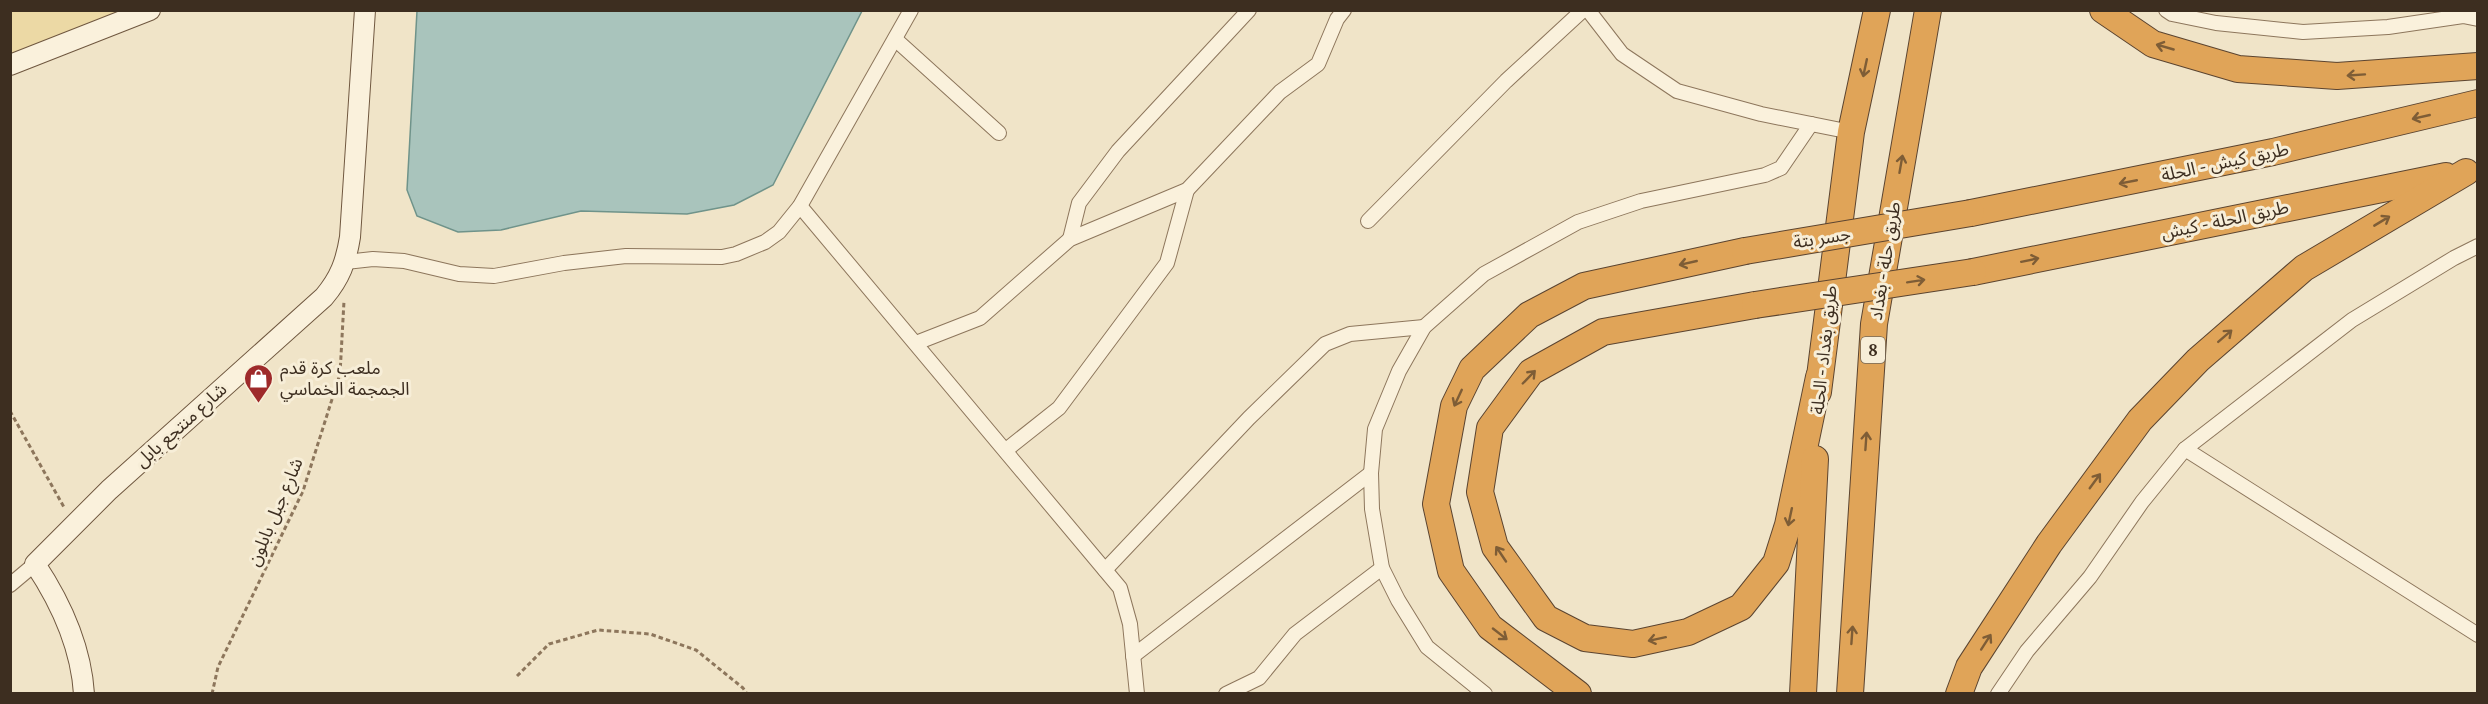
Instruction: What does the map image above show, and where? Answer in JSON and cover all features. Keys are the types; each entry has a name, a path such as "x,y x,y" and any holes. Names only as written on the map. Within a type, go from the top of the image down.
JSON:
{"highway":[{"name":"طريق بغداد - الحلة","path":"1803,693 1819,377 1851,132 1877,10"},
{"name":"طريق حلة - بغداد","path":"1850,693 1874,324 1928,10"},
{"path":"2103,10 2153,44 2238,69 2337,76 2478,66"},
{"name":"طريق كيش - الحلة","path":"1971,213 2273,152 2478,104"},
{"path":"1959,693 1969,668 2049,544 2140,420 2191,367 2304,268 2472,170"},
{"name":"طريق الحلة - كيش","path":"1819,377 1788,525 1776,563 1741,607 1688,632 1633,644 1585,638 1546,618 1495,547 1480,492 1490,428 1531,372 1603,332 1755,305 1973,272 2472,170"},
{"name":"جسر بتة","path":"1578,693 1490,627 1451,571 1436,504 1454,406 1472,369 1529,315 1584,286 1745,251 1971,213"}],"street":[{"path":"10,65 150,10"},
{"name":"شارع منتجع بابل","path":"35,564 109,490 324,297 338,280 346,262 352,216 365,10"},
{"path":"346,262 372,259 404,261 459,274 494,276 564,263 615,257 659,255 722,257 750,250 779,232 800,206 910,10"},
{"path":"1070,239 1079,203 1118,151 1249,10"},
{"path":"916,343 980,318 1070,239 1187,190 1280,92 1318,64 1337,19 1344,10"},
{"path":"1368,221 1506,81 1583,10"},
{"path":"1588,10 1622,54 1677,91 1761,114 1851,132"},
{"path":"2166,10 2172,14 2216,22 2303,32 2388,27 2467,13 2478,19"},
{"path":"894,39 999,134"},
{"path":"1485,693 1427,647 1398,600 1382,568 1372,508 1371,473 1375,429 1400,371 1424,327 1484,274 1578,222 1641,201 1765,175 1781,168 1811,124"},
{"path":"1006,450 1059,408 1167,263 1187,190"},
{"path":"800,206 1120,588 1130,624 1137,693"},
{"path":"1998,693 2027,651 2090,577 2142,502 2185,449 2352,320 2454,258 2478,246"},
{"path":"1105,570 1249,418 1325,344 1350,334 1424,327"},
{"path":"2185,449 2478,635"},
{"path":"1133,656 1371,473"},
{"path":"10,585 35,564 53,591 72,635 84,693"},
{"path":"1226,693 1259,678 1295,634 1382,568"}],"path":[{"name":"شارع جبل بابلون","path":"212,693 218,667 303,491 340,374 344,296"},
{"path":"10,411 75,526"},
{"path":"517,676 549,644 598,630 608,630 650,634 696,650 743,687 747,693"}],"sand":[{"path":"11,11 139,11 11,64"}],"water":[{"path":"417,10 862,11 773,185 734,205 687,214 581,211 501,230 458,232 417,216 407,190"}],"place":[{"name":"ملعب كرة قدم الجمجمة الخماسي","path":"259,404"}]}
